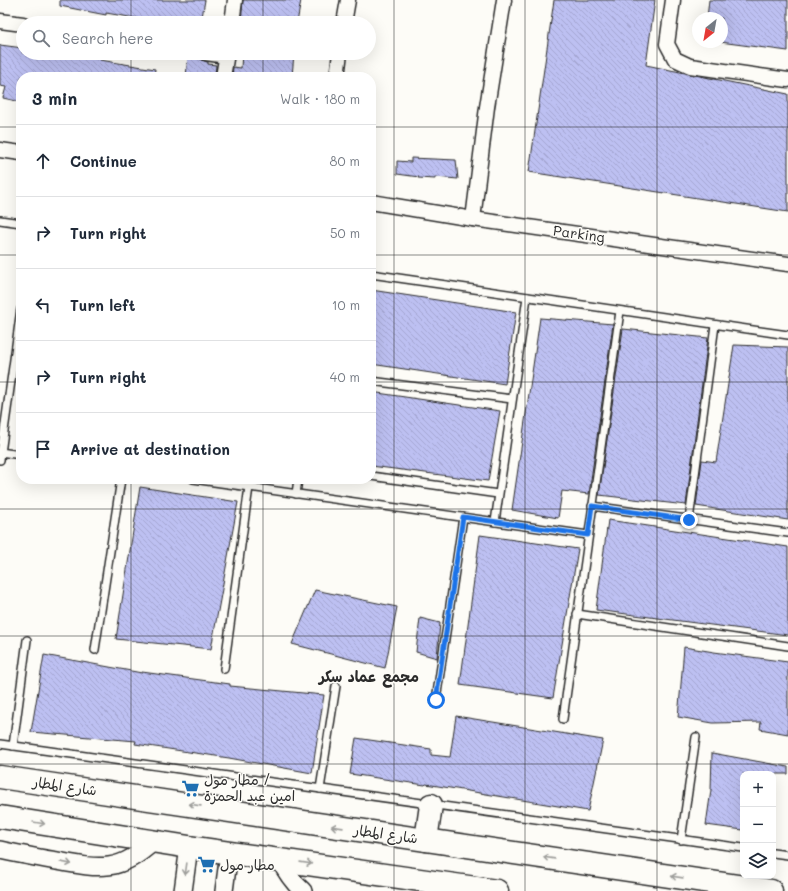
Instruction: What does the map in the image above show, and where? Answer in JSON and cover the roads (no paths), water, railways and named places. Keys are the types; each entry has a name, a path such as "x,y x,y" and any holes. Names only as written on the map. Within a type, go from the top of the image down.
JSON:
{"main road":[{"name":"شارع المطار","path":"0,777 771,891"},
{"path":"426,840 431,805"},
{"path":"0,817 229,853 497,891"}],"street":[{"path":"233,16 235,0"},
{"path":"345,16 348,0"},
{"path":"473,219 487,107 504,0"},
{"path":"673,0 667,44 675,59 690,66 788,80"},
{"path":"0,21 16,23"},
{"path":"224,72 225,60"},
{"path":"337,72 339,60"},
{"path":"0,150 16,152"},
{"name":"Parking","path":"376,203 473,219 788,264"},
{"path":"0,850 89,867 107,867 125,862 141,854 154,841"},
{"path":"183,891 189,847"},
{"path":"224,891 229,853"},
{"path":"280,860 293,882 303,891"}],"lane":[{"path":"0,220 16,222"},
{"path":"376,275 788,335"},
{"path":"495,522 527,297"},
{"path":"562,719 620,311"},
{"path":"689,520 715,325"},
{"path":"0,460 16,345"},
{"path":"376,382 512,399"},
{"path":"1,452 16,454"},
{"path":"376,477 498,494"},
{"path":"95,650 120,484"},
{"path":"228,484 588,535"},
{"path":"296,494 297,484"},
{"path":"224,669 249,487"},
{"path":"592,506 788,534"},
{"path":"436,700 463,517"},
{"path":"577,614 788,646"},
{"path":"13,746 27,640"},
{"path":"320,789 336,686"},
{"path":"681,840 696,737"},
{"path":"0,744 740,848"},
{"path":"776,853 788,855"}],"place":[{"name":"مطار مول / امين عبد الحمزة","path":"191,788"},
{"name":"مطار مول","path":"207,865"}],"district":[{"name":"مجمع عماد سكر","path":"369,677"}]}
